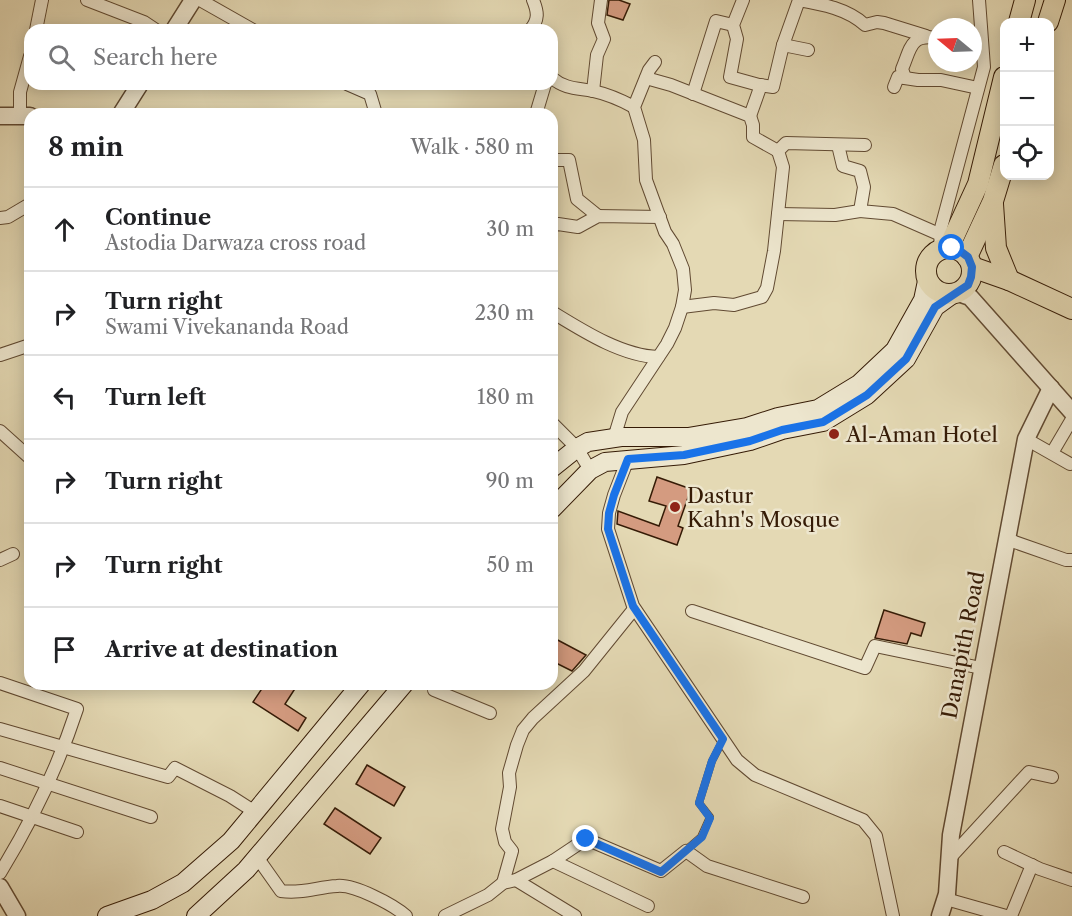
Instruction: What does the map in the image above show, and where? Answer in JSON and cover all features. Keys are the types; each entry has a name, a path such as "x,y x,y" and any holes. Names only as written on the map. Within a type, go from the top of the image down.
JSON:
{"main road":[{"path":"1020,18 1025,0"},
{"path":"1049,18 1055,0"},
{"path":"558,463 588,442 614,438 688,437 747,427 778,417 818,409 859,384 895,350 923,300 928,260 943,244 978,184 1000,97"},
{"path":"558,503 590,470 605,462 684,455 750,441 782,430 823,422 867,395 906,359 935,307 968,285 971,277 970,262 1000,180"},
{"path":"993,201 996,248 1009,280"},
{"path":"943,244 960,251 970,262 1072,309"},
{"path":"927,281 939,293 956,294"},
{"path":"107,916 152,900 183,883 231,841 356,690"},
{"path":"196,916 246,870 399,690"}],"street":[{"path":"37,24 42,0"},
{"path":"87,0 147,24"},
{"path":"178,24 193,0"},
{"path":"200,0 242,24"},
{"path":"533,0 538,13 535,24"},
{"path":"593,92 597,55 604,39 598,23 601,0"},
{"path":"743,0 733,24 737,39 730,77 761,85 773,87 783,45 799,0 837,9 856,17 865,25 884,23 928,36"},
{"path":"979,0 979,18"},
{"path":"693,94 716,21 733,24"},
{"path":"905,78 902,69 912,45 917,38 928,37"},
{"path":"783,45 808,50"},
{"path":"943,244 943,219 984,67 982,60"},
{"path":"614,438 622,412 675,328 685,290 683,269 673,244 664,232 646,180 644,140 634,107 649,70 655,62"},
{"path":"894,87 898,77 941,80 978,88"},
{"path":"24,78 20,92 24,111"},
{"path":"646,78 750,116"},
{"path":"558,83 620,100 634,107"},
{"path":"682,307 714,303 734,305 762,297 767,288 774,250 783,167 778,151 753,137 750,116 761,85"},
{"path":"125,108 136,90"},
{"path":"361,90 370,94 374,108"},
{"path":"538,108 543,90"},
{"path":"0,116 24,116"},
{"path":"778,151 786,143 865,145"},
{"path":"838,145 843,166 860,171 864,187 860,211"},
{"path":"558,160 569,160 577,199 598,216"},
{"path":"0,218 8,217 24,208"},
{"path":"778,214 835,214 860,211 893,214 943,244"},
{"path":"558,224 578,227 598,216 660,217"},
{"path":"956,294 970,297 1072,412"},
{"path":"558,316 590,335 643,357 658,357"},
{"path":"0,355 24,347"},
{"name":"Danapith Road","path":"940,916 946,899 951,836 981,669 1026,439 1052,388"},
{"path":"1052,453 1072,419"},
{"path":"558,429 577,448 590,470"},
{"path":"0,431 24,453"},
{"path":"1026,439 1070,464"},
{"path":"628,459 614,495 608,529 634,609 737,760 755,775 862,820 876,836 893,916"},
{"path":"1006,539 1066,560 1072,560"},
{"path":"0,560 13,554"},
{"path":"502,883 512,851 505,842 502,829 510,787 509,773 523,730 584,670 634,609"},
{"path":"692,611 865,668 875,646 981,669"},
{"path":"0,683 77,709 48,783 32,817 0,873"},
{"path":"434,690 490,713"},
{"path":"0,729 168,777 175,768 230,796 255,812"},
{"path":"0,768 151,817"},
{"path":"949,859 1029,772 1052,777"},
{"path":"0,806 77,832"},
{"path":"445,916 488,895 502,883 516,880 553,861 586,839 661,872 686,851 707,866 803,897"},
{"path":"1004,852 1072,880"},
{"path":"257,857 281,891 293,893 339,885 360,891 391,905 406,916"},
{"path":"553,861 648,906"},
{"path":"1011,916 1032,865"},
{"path":"516,880 575,916"},
{"path":"0,887 17,916"},
{"path":"946,899 1006,916"}],"lane":[{"path":"686,851 702,837 710,818 699,803 712,761 723,739"}],"building":[{"path":"609,0 619,0 630,4 623,20 607,15"},
{"name":"Dastur Kahn's Mosque","path":"657,477 691,489 678,526 683,528 677,545 617,524 618,511 659,526 666,506 649,501"},
{"path":"884,610 925,623 921,636 911,633 907,644 875,638"},
{"path":"558,640 586,655 572,671 558,664"},
{"path":"261,690 294,690 285,704 306,718 298,731 253,702"},
{"path":"367,765 405,787 394,806 356,784"},
{"path":"335,808 381,838 370,854 324,824"}],"place":[{"name":"Al-Aman Hotel","path":"834,434"},
{"name":"Dastur Kahn's Mosque","path":"675,507"}],"route":[{"path":"586,839 661,872 702,837 710,818 699,803 702,789 723,739 633,606 608,529 614,495 628,459 684,455 823,422 867,395 906,359 935,307 968,285 972,267 968,257 952,248"}]}
